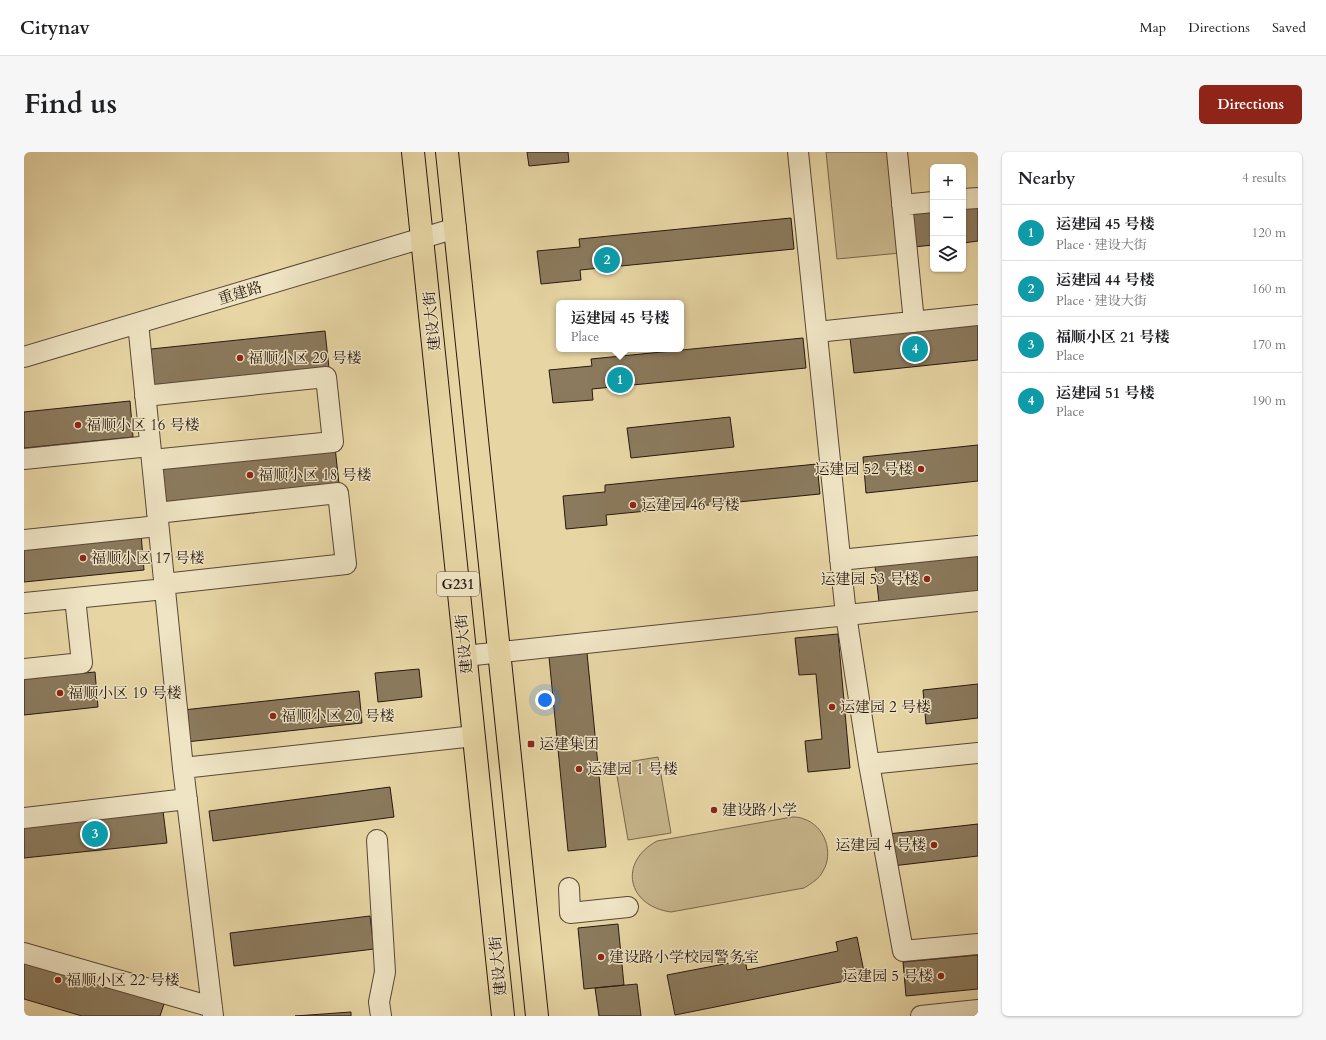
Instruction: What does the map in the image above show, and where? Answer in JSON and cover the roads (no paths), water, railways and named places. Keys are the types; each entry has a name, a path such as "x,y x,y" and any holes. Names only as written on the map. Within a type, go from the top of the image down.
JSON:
{"highway":[{"name":"建设大街","path":"414,152 503,1016"},
{"name":"G231","path":"447,152 537,1016"}],"street":[{"path":"798,152 846,615 869,764 903,951 978,944"},
{"path":"897,152 914,322"},
{"path":"966,199 978,198"},
{"path":"902,205 930,202"},
{"name":"重建路","path":"24,357 456,228"},
{"path":"817,332 978,315"},
{"path":"24,953 213,1012 183,768 138,323"},
{"path":"24,459 333,442 326,377 145,396"},
{"path":"24,540 338,493 346,564 24,603"},
{"path":"840,560 978,546"},
{"path":"24,669 82,663 75,598"},
{"path":"465,656 978,601"},
{"path":"183,768 474,736"},
{"path":"869,764 978,753"},
{"path":"24,818 187,799"},
{"path":"377,840 385,972 379,1002 381,1016"},
{"path":"569,888 570,912 628,907"},
{"path":"921,1016 978,1010"}],"place":[{"name":"运建园 44 号楼","path":"607,260"},
{"name":"运建园 51 号楼","path":"915,349"},
{"name":"福顺小区 29 号楼","path":"240,358"},
{"name":"运建园 45 号楼","path":"620,380"},
{"name":"福顺小区 16 号楼","path":"78,425"},
{"name":"运建园 52 号楼","path":"921,469"},
{"name":"福顺小区 18 号楼","path":"250,475"},
{"name":"运建园 46 号楼","path":"633,505"},
{"name":"福顺小区 17 号楼","path":"83,558"},
{"name":"运建园 53 号楼","path":"927,579"},
{"name":"福顺小区 19 号楼","path":"60,693"},
{"name":"运建园 2 号楼","path":"832,707"},
{"name":"福顺小区 20 号楼","path":"273,716"},
{"name":"运建集团","path":"531,744"},
{"name":"运建园 1 号楼","path":"579,769"},
{"name":"建设路小学","path":"714,810"},
{"name":"福顺小区 21 号楼","path":"95,834"},
{"name":"运建园 4 号楼","path":"934,845"},
{"name":"建设路小学校园警务室","path":"601,957"},
{"name":"运建园 5 号楼","path":"941,976"},
{"name":"福顺小区 22 号楼","path":"58,980"}]}
